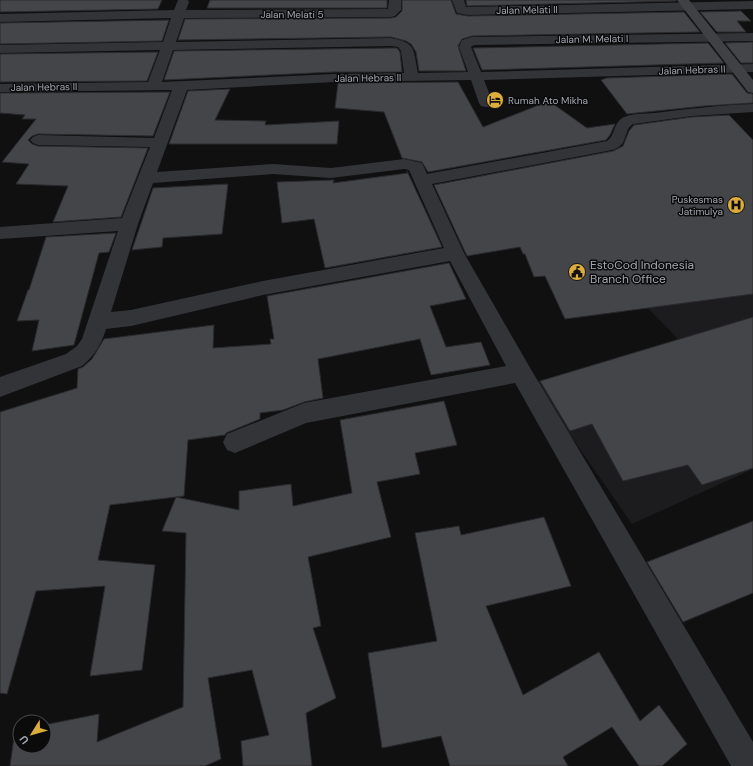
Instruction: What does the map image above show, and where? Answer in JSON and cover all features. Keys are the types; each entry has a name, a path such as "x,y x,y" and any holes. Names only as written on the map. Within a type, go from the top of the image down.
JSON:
{"main road":[{"path":"685,3 753,90"}],"street":[{"path":"154,86 183,0"},
{"name":"Jalan Melati 5","path":"179,14 391,13 396,10 395,0"},
{"name":"Jalan Melati II","path":"460,5 468,11 685,3 753,5"},
{"path":"0,18 179,14"},
{"name":"Jalan M. Melati I","path":"475,76 465,47 467,43 472,41 753,37"},
{"path":"0,50 391,42 402,44 407,50 412,77"},
{"name":"Jalan Hebras II","path":"0,88 180,86 334,78 475,76 753,68"},
{"path":"475,76 486,103"},
{"path":"0,387 74,360 84,352 91,343 129,224 180,86"},
{"path":"423,180 612,145 618,140 621,128 629,121 687,112 753,108"},
{"path":"38,140 159,143"},
{"path":"146,178 273,169 331,173 404,164 416,167 455,253 521,373 748,766"},
{"path":"0,233 129,224"},
{"path":"97,322 131,318 263,288 455,253"},
{"path":"235,442 304,413 521,373"}],"shaded area":[{"path":"753,221 753,469 632,524 534,383 679,340 641,301"}],"building":[{"path":"0,0 162,0 158,9 0,12"},
{"path":"210,0 387,0 387,8 207,8"},
{"path":"402,0 451,0 456,14 468,16 684,12 700,32 472,36 462,39 458,46 466,71 419,71 416,52 411,44 391,37 178,40 185,19 391,18 396,17 402,11"},
{"path":"466,0 676,0 676,1 467,6"},
{"path":"741,11 751,21 737,21 746,32 717,32 700,12"},
{"path":"169,20 162,41 0,44 0,23"},
{"path":"753,42 753,63 741,63 725,43"},
{"path":"708,43 724,63 482,70 473,48"},
{"path":"397,48 400,52 402,72 334,72 164,80 174,51"},
{"path":"158,52 147,81 0,82 0,54"},
{"path":"732,74 747,93 753,94 753,103 704,106 627,114 601,80 607,78"},
{"path":"458,82 483,127 549,101 587,128 615,124 606,140 428,172 422,162 402,158 384,112 335,108 338,83"},
{"path":"230,89 215,120 266,121 265,125 339,121 337,144 169,144 188,91"},
{"path":"170,92 153,136 38,134 32,136 28,140 32,144 38,146 148,148 121,217 53,222 68,186 16,184 29,164 2,162 36,119 22,119 25,115 0,113 0,93"},
{"path":"729,115 753,140 753,294 565,319 545,276 534,277 525,254 523,254 520,247 467,256 434,185 613,151 623,146 629,131 634,125 692,117"},
{"path":"408,173 442,247 325,268 314,219 282,223 277,182 334,180 333,183"},
{"path":"228,184 222,234 163,238 162,247 132,250 153,188"},
{"path":"116,233 109,252 99,253 74,345 32,351 39,320 17,321 29,290 46,237"},
{"path":"449,263 466,299 430,306 446,347 481,342 490,365 431,375 420,339 318,359 323,398 304,402 283,410 260,413 260,419 226,433 225,435 188,440 184,496 110,505 98,560 155,565 142,670 90,676 105,586 36,591 7,694 0,693 0,412 77,388 78,369 83,367 92,359 104,339 214,325 213,348 271,344 270,339 274,339 267,296"},
{"path":"753,317 753,468 702,485 688,465 623,481 592,424 570,431 540,381"},
{"path":"444,401 457,445 415,453 420,474 377,482 391,537 308,557 321,626 313,628 336,698 306,713 312,766 243,766 241,741 269,735 252,670 208,678 221,759 205,766 10,766 12,752 12,754 52,754 52,723 99,714 97,742 183,707 186,533 162,531 176,497 239,510 239,491 291,484 293,506 352,493 340,420"},
{"path":"544,517 571,586 486,606 523,695 599,652 640,721 659,705 687,744 662,766 639,766 612,727 563,757 568,766 450,766 441,736 382,748 368,653 437,641 415,533 459,526 461,535"},
{"path":"753,521 753,593 683,622 647,562"}],"place":[{"name":"Rumah Ato Mikha","path":"495,100"},
{"name":"Puskesmas Jatimulya","path":"736,205"},
{"name":"EstoCod Indonesia Branch Office","path":"577,272"}]}
